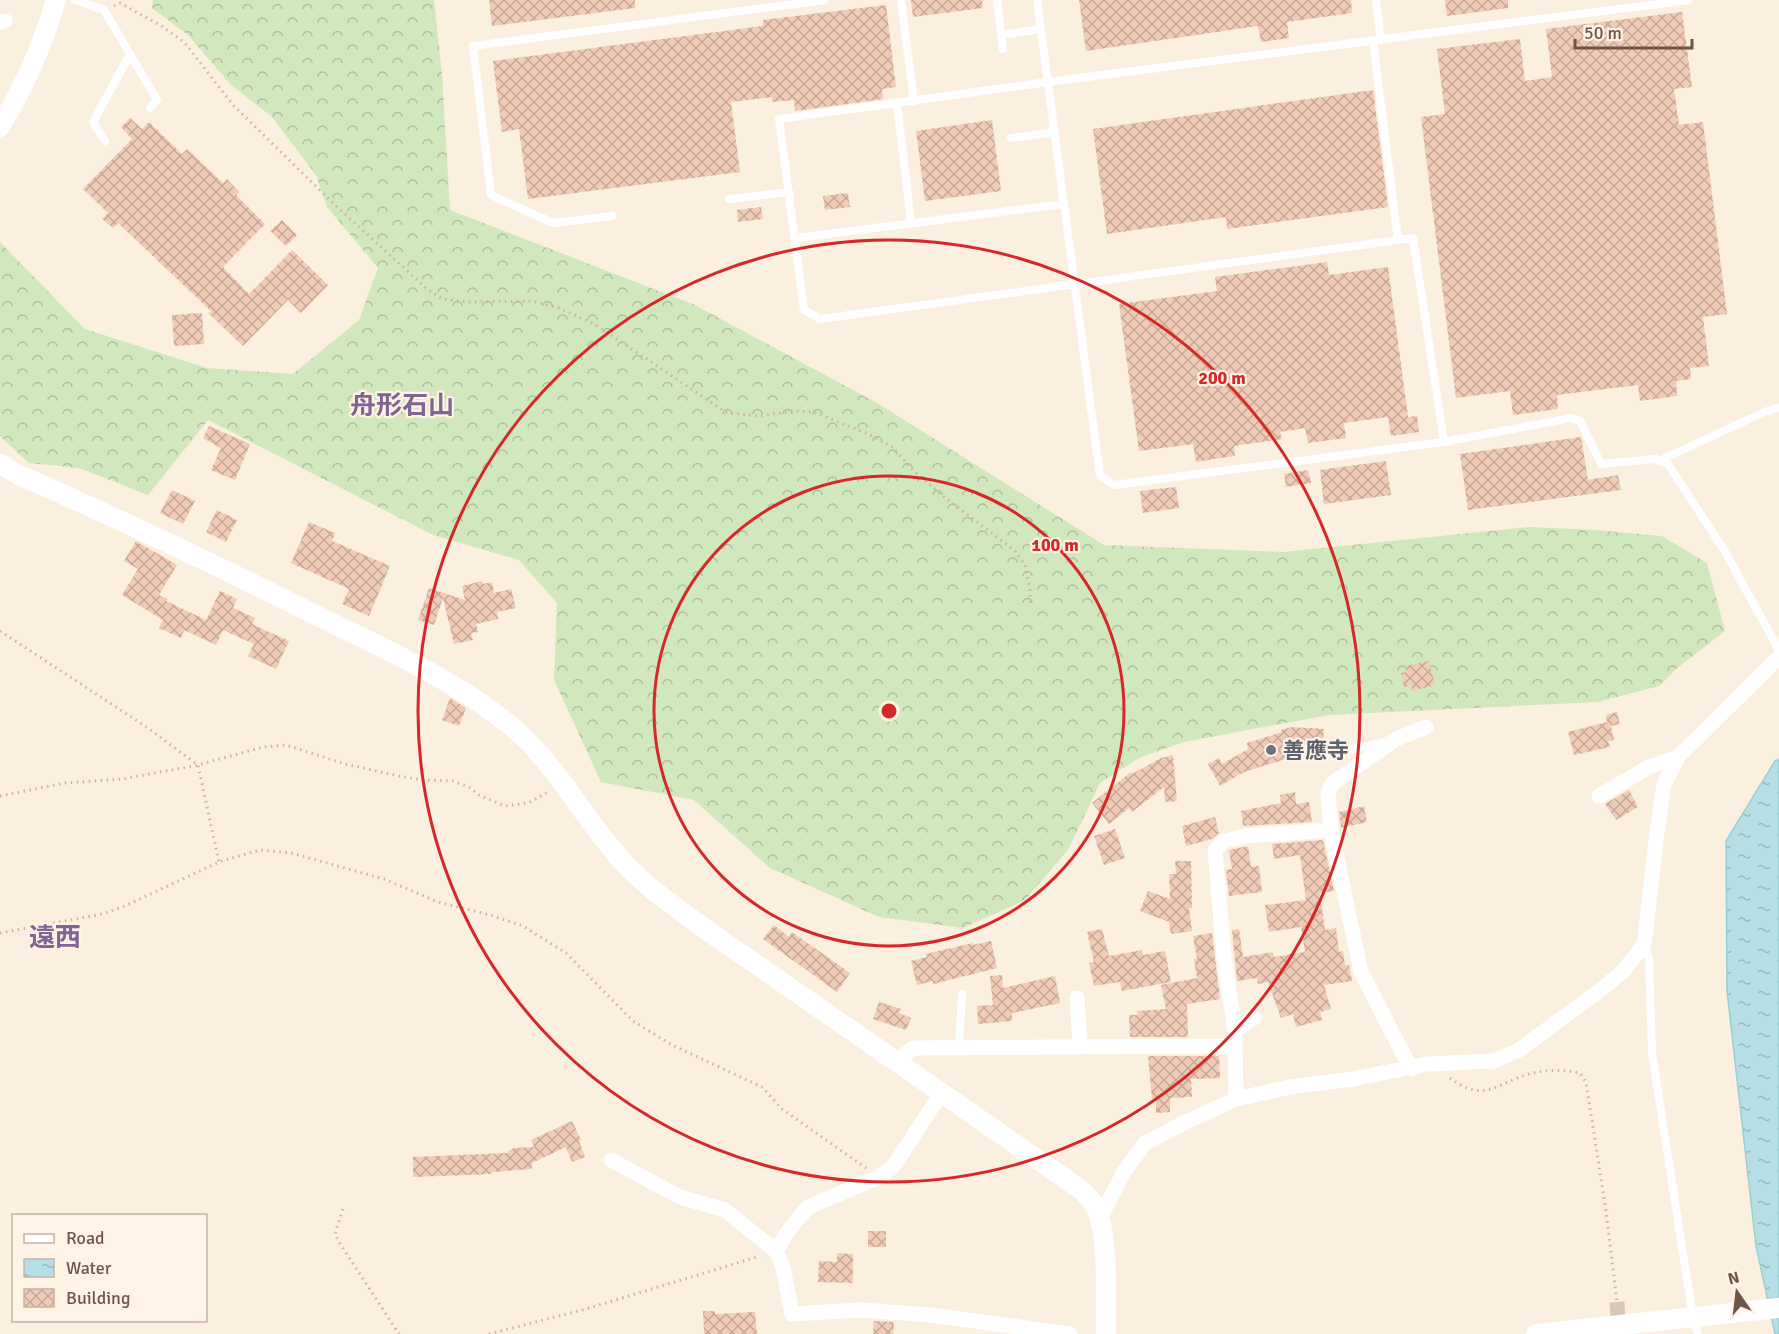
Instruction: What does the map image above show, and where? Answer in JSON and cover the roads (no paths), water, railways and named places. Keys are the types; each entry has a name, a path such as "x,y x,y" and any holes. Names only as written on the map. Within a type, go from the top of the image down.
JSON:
{"street":[{"path":"0,127 22,91 42,45 56,0"},
{"path":"0,464 424,668 460,688 519,733 562,783 613,850 638,877 661,896 1083,1191 1094,1204 1100,1218 1106,1273 1106,1334"},
{"path":"1100,1218 1124,1172 1145,1143 1165,1132 1236,1100 1290,1087 1353,1079 1427,1064 1494,1061 1519,1050 1603,988 1623,970 1644,945 1664,784 1678,757 1779,657"},
{"path":"1411,1069 1361,972 1331,830 1328,792 1333,783 1396,739 1426,727"},
{"path":"1599,796 1649,767 1678,757"},
{"path":"1236,1100 1236,1038 1224,957 1215,849 1224,841 1245,836 1331,830"},
{"path":"1077,998 1080,1046"},
{"path":"897,1062 913,1048 1080,1046 1236,1038 1254,1018"},
{"path":"776,1251 788,1231 808,1207 879,1177 893,1167 942,1092"},
{"path":"611,1160 680,1197 725,1210 776,1251 783,1268 792,1314 873,1311 931,1315 1070,1334"},
{"path":"1536,1334 1696,1326 1779,1308"}],"lane":[{"path":"75,0 104,10 157,100 150,108"},
{"path":"612,216 553,223 491,195 473,46 825,0"},
{"path":"901,0 914,101"},
{"path":"997,0 1003,49"},
{"path":"1037,0 1100,476 1114,485 1444,442 1571,418 1580,421 1601,464 1655,459 1668,464 1724,550 1779,650"},
{"path":"1376,0 1377,40 1398,240"},
{"path":"1444,442 1413,238 820,320 804,310 779,119 1048,82 1689,0"},
{"path":"1002,35 1041,29"},
{"path":"105,141 93,122 130,54"},
{"path":"897,103 911,223"},
{"path":"1011,138 1054,132"},
{"path":"729,199 789,192"},
{"path":"795,238 1064,204"},
{"path":"1659,461 1764,412 1778,408"},
{"path":"1329,754 1396,739"},
{"path":"1644,945 1649,958 1652,1053 1696,1326"},
{"path":"959,1047 962,994"}],"water":[{"path":"1779,759 1779,1334 1775,1334 1756,1246 1727,991 1726,841 1775,761"}],"tunnel":[{"path":"1617,1302 1619,1334"}],"place":[{"name":"善應寺","path":"1271,750"}],"district":[{"name":"舟形石山","path":"402,405"},
{"name":"遠西","path":"55,937"}]}
